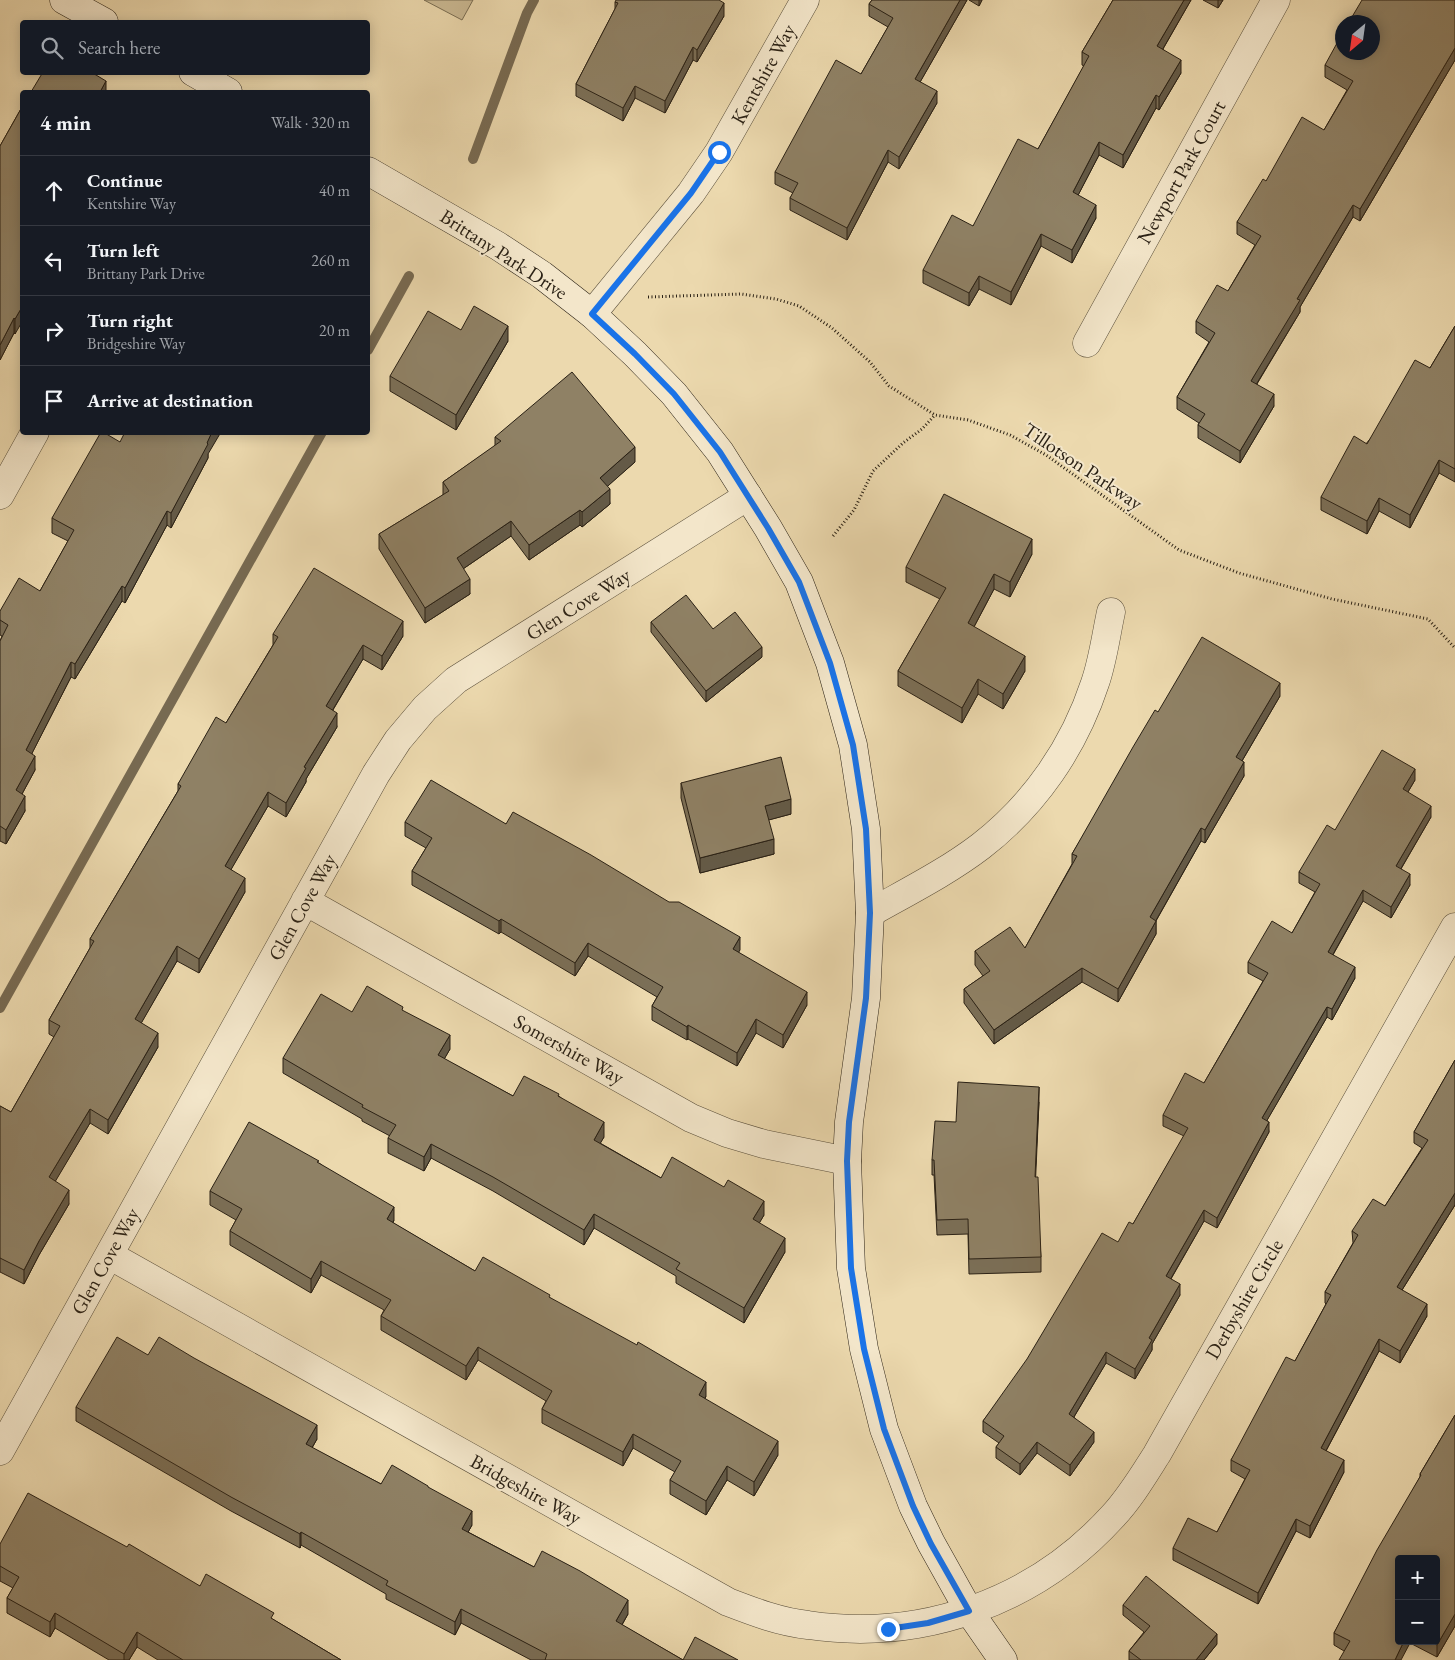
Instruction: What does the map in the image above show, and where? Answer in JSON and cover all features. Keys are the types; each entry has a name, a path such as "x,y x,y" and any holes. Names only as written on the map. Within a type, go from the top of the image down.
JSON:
{"street":[{"path":"64,0 100,20"},
{"name":"Kentshire Way","path":"592,314 691,193 719,152 805,0"},
{"name":"Newport Park Court","path":"1087,343 1276,0"},
{"path":"198,75 224,90"},
{"name":"Brittany Park Drive","path":"370,172 498,246 542,274 592,314 635,354 674,394 720,452 799,582 830,663 853,745 866,829 870,913 866,998 849,1122 847,1161 851,1268 864,1349 884,1429 913,1506 931,1544 969,1611 1003,1660"},
{"path":"0,495 33,435"},
{"name":"Glen Cove Way","path":"0,1451 376,774 398,740 425,708 456,680 748,496"},
{"path":"870,913 946,869 980,846 1011,820 1039,789 1062,756 1082,719 1096,681 1111,612"},
{"name":"Somershire Way","path":"305,901 691,1118 728,1133 764,1144 847,1161"},
{"name":"Derbyshire Circle","path":"969,1611 1017,1591 1052,1570 1102,1528 1137,1486 1157,1454 1455,927"},
{"name":"Bridgeshire Way","path":"109,1255 728,1602 774,1618 806,1625 847,1630 888,1629 928,1623 969,1611"}],"path":[{"name":"Tillotson Parkway","path":"648,297 741,294 776,298 799,306 839,334 870,362 889,386 935,415 968,420 1010,435 1046,454 1179,550 1239,573 1332,599 1428,619 1455,648"},
{"path":"833,536 854,510 873,471 903,443 922,429 935,415"}],"shaded area":[{"path":"424,0 473,0 462,20"}],"building":[{"path":"616,0 719,0 724,3 697,50 693,47 665,101 635,86 623,108 576,84 618,3 615,2"},
{"path":"872,0 960,0 915,79 937,91 899,157 888,150 847,228 790,198 798,183 775,172 836,60 861,74 893,18 869,4"},
{"path":"1113,0 1184,0 1157,46 1181,60 1159,97 1156,95 1123,155 1099,142 1073,192 1096,205 1072,250 1041,234 1011,292 979,276 969,293 923,270 952,215 973,226 1018,139 1038,149 1089,56 1082,52"},
{"path":"1362,0 1455,0 1455,48 1360,209 1353,205 1297,299 1300,300 1251,381 1274,394 1240,451 1198,425 1205,414 1177,397 1215,333 1196,321 1217,285 1228,291 1261,236 1237,222 1263,179 1266,181 1302,117 1324,130 1353,81 1325,65 1335,47 1335,60 1380,60 1380,15 1353,15"},
{"path":"41,75 96,75 106,81 101,90 32,90"},
{"path":"20,111 20,310 0,345 0,146"},
{"path":"474,306 508,326 456,415 390,376 428,311 461,330"},
{"path":"1455,326 1455,469 1439,460 1410,515 1379,498 1367,521 1321,497 1354,436 1367,444 1415,360 1430,368"},
{"path":"572,372 635,447 600,478 610,489 582,512 580,510 529,545 511,521 457,558 470,579 425,608 379,534 449,491 443,482 501,441 495,437"},
{"path":"99,435 108,435 120,442 124,435 211,435 208,444 171,513 167,511 125,588 122,586 75,664 71,662 26,750 35,756 16,790 25,796 6,830 0,826 0,641 8,625 0,620 0,611 19,578 40,591 74,530 52,518"},
{"path":"944,494 1032,539 1010,582 994,574 968,623 1025,656 1003,694 978,679 962,708 898,671 946,588 906,567"},
{"path":"314,568 403,621 382,656 363,645 326,706 337,713 304,767 306,768 286,803 268,792 225,866 245,878 199,959 177,946 135,1019 158,1033 108,1120 90,1109 49,1177 69,1190 24,1270 0,1258 0,1106 11,1112 60,1026 49,1020 94,941 90,939 181,786 178,784 216,717 226,723 278,637 273,634"},
{"path":"686,595 713,629 735,612 762,647 706,691 651,622"},
{"path":"1202,637 1280,683 1236,757 1244,762 1205,830 1201,828 1150,917 1156,921 1118,989 1082,968 994,1030 964,989 990,971 975,951 1010,927 1025,948 1077,856 1072,854 1155,710 1158,712"},
{"path":"1382,750 1415,769 1403,789 1431,806 1396,866 1410,874 1391,907 1363,890 1328,952 1355,967 1332,1009 1327,1007 1262,1118 1269,1122 1217,1218 1204,1210 1166,1276 1180,1284 1149,1338 1152,1340 1135,1369 1106,1352 1069,1414 1094,1432 1070,1465 1037,1442 1020,1464 996,1447 1004,1436 983,1421 1027,1359 1102,1233 1118,1242 1129,1222 1133,1224 1188,1128 1163,1115 1185,1073 1204,1083 1268,973 1248,962 1272,921 1292,933 1320,884 1299,872 1327,825 1335,830"},
{"path":"781,757 791,799 765,806 774,839 700,858 681,783"},
{"path":"431,780 506,824 513,812 591,855 669,902 679,902 740,937 733,949 807,992 783,1035 756,1019 737,1053 652,1006 663,987 588,943 575,963 501,919 499,921 412,871 432,838 405,822"},
{"path":"367,986 403,1007 402,1010 450,1035 438,1055 513,1096 524,1076 559,1094 558,1096 604,1122 594,1140 661,1178 672,1157 724,1187 728,1180 764,1201 753,1219 785,1238 744,1308 676,1269 680,1263 594,1214 584,1230 493,1177 431,1144 424,1157 388,1138 396,1125 362,1107 363,1105 283,1058 321,994 352,1012"},
{"path":"1455,1060 1455,1193 1397,1287 1427,1304 1400,1351 1379,1339 1321,1448 1344,1460 1310,1526 1296,1519 1258,1593 1173,1548 1188,1518 1217,1532 1250,1470 1231,1460 1286,1357 1295,1361 1331,1295 1325,1292 1358,1235 1352,1231 1373,1199 1385,1206 1428,1140 1414,1132"},
{"path":"958,1082 1039,1087 1035,1177 1038,1177 1041,1257 969,1259 968,1219 937,1220 934,1160 932,1160 935,1121 956,1122"},
{"path":"249,1122 319,1161 317,1162 394,1207 387,1219 475,1271 483,1257 550,1295 549,1297 637,1345 638,1342 706,1382 699,1395 778,1441 754,1482 727,1466 706,1501 670,1480 681,1461 633,1434 623,1452 542,1409 552,1391 478,1347 466,1366 381,1316 391,1300 321,1261 311,1279 230,1231 242,1209 210,1191"},
{"path":"117,1337 148,1355 159,1337 317,1425 306,1444 381,1484 392,1465 472,1511 462,1529 534,1567 542,1551 580,1571 628,1600 616,1621 683,1660 545,1660 547,1654 461,1609 455,1622 386,1585 388,1581 301,1532 300,1534 231,1497 76,1407"},
{"path":"1455,1415 1455,1614 1440,1640 1440,1555 1395,1555 1395,1645 1402,1645 1395,1660 1339,1660 1350,1641 1334,1633 1377,1550"},
{"path":"28,1493 127,1547 129,1544 200,1586 206,1574 274,1613 271,1618 341,1660 183,1660 137,1632 124,1654 55,1613 50,1622 7,1598 19,1577 0,1566 0,1544"},
{"path":"1146,1576 1217,1634 1196,1660 1141,1660 1129,1651 1150,1626 1123,1605"},
{"path":"695,1637 738,1660 683,1660"}],"waterway":[{"path":"473,159 527,13 534,0"},
{"path":"370,346 409,276"},
{"path":"0,1008 320,435"}],"route":[{"path":"719,152 691,193 592,314 674,394 720,452 768,528 799,582 830,663 853,745 866,829 870,913 866,998 849,1122 847,1161 851,1268 864,1349 884,1429 913,1506 931,1544 969,1611 928,1623 888,1629"}]}
